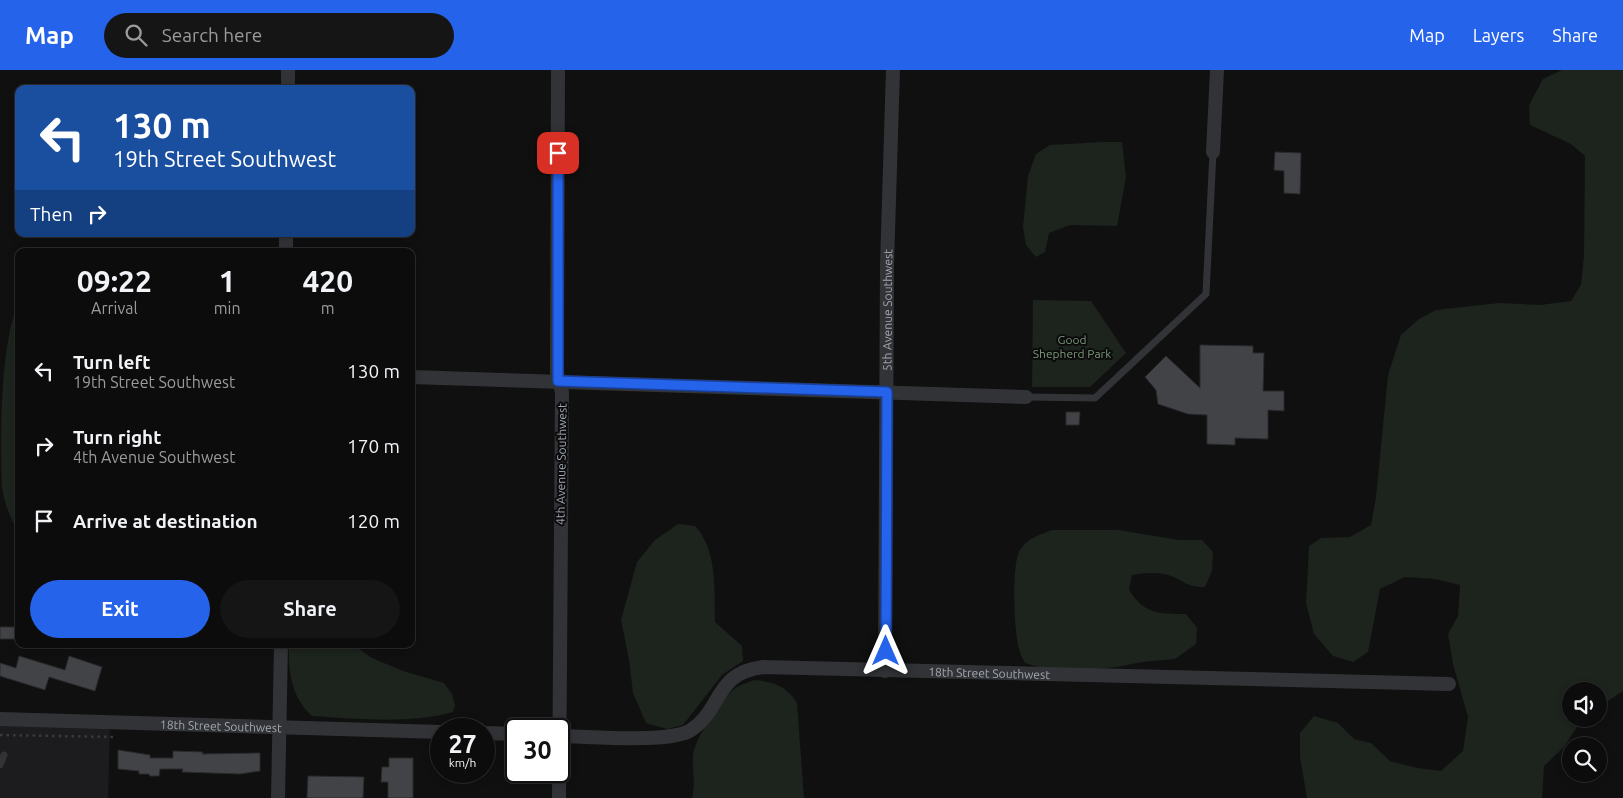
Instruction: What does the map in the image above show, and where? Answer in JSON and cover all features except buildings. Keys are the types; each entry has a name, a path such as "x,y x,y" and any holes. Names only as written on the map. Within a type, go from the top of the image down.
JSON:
{"street":[{"path":"288,70 288,85"},
{"name":"4th Avenue Southwest","path":"558,70 558,381 562,392 559,718"},
{"name":"5th Avenue Southwest","path":"885,671 887,265 894,70"},
{"path":"1213,152 1217,70"},
{"path":"415,377 1026,397"},
{"path":"278,798 281,648"},
{"name":"18th Street Southwest","path":"570,736 658,737 686,732 701,721 732,679 750,669 776,666 885,671 1449,684"},
{"name":"18th Street Southwest","path":"0,719 430,732"},
{"name":"4th Avenue Southwest","path":"559,783 559,798"}],"lane":[{"path":"1026,397 1095,398 1206,294 1213,152"},
{"path":"0,765 4,755"}],"path":[{"path":"0,735 114,737"}],"shaded area":[{"path":"0,719 110,722 108,798 0,798"}],"green space":[{"path":"1562,70 1623,70 1623,691 1607,702 1607,682 1562,682 1562,727 1577,727 1570,737 1562,737 1562,749 1544,766 1542,798 1307,798 1300,757 1300,733 1314,716 1338,723 1354,739 1371,743 1390,761 1417,768 1441,771 1463,751 1468,717 1453,664 1448,634 1458,616 1460,585 1435,579 1405,577 1380,589 1368,652 1353,662 1333,656 1314,634 1306,603 1309,546 1321,538 1350,537 1371,525 1376,497 1388,375 1401,335 1419,319 1436,310 1499,303 1540,305 1571,301 1581,285 1584,256 1585,156 1571,144 1530,125 1529,105 1543,79"},
{"path":"1122,142 1126,177 1117,226 1070,225 1049,233 1045,252 1036,257 1026,245 1023,227 1028,176 1036,154 1050,145"},
{"name":"Good Shepherd Park","path":"1033,300 1091,301 1126,353 1090,387 1032,387"},
{"path":"15,313 15,525 3,493 1,446 5,366"},
{"path":"678,524 695,526 708,547 713,571 715,622 742,646 743,661 722,675 683,725 667,729 646,723 633,693 621,620 637,562 655,540"},
{"path":"1052,530 1118,530 1179,540 1202,540 1213,552 1212,571 1205,587 1189,585 1168,575 1150,573 1132,575 1129,589 1134,597 1146,608 1160,613 1186,614 1197,628 1196,644 1175,659 1142,662 1117,667 1087,670 1042,668 1025,663 1019,651 1016,628 1014,583 1017,558 1020,550 1026,543 1034,537"},
{"path":"289,648 358,648 372,658 403,671 444,683 452,694 455,705 453,712 419,718 365,719 312,716 299,701 295,692 289,664"},
{"path":"754,680 784,688 797,703 804,798 692,798 694,786 693,756 698,740 715,712 733,690 740,685"}],"route":[{"path":"558,153 558,381 887,392 886,651"}]}
